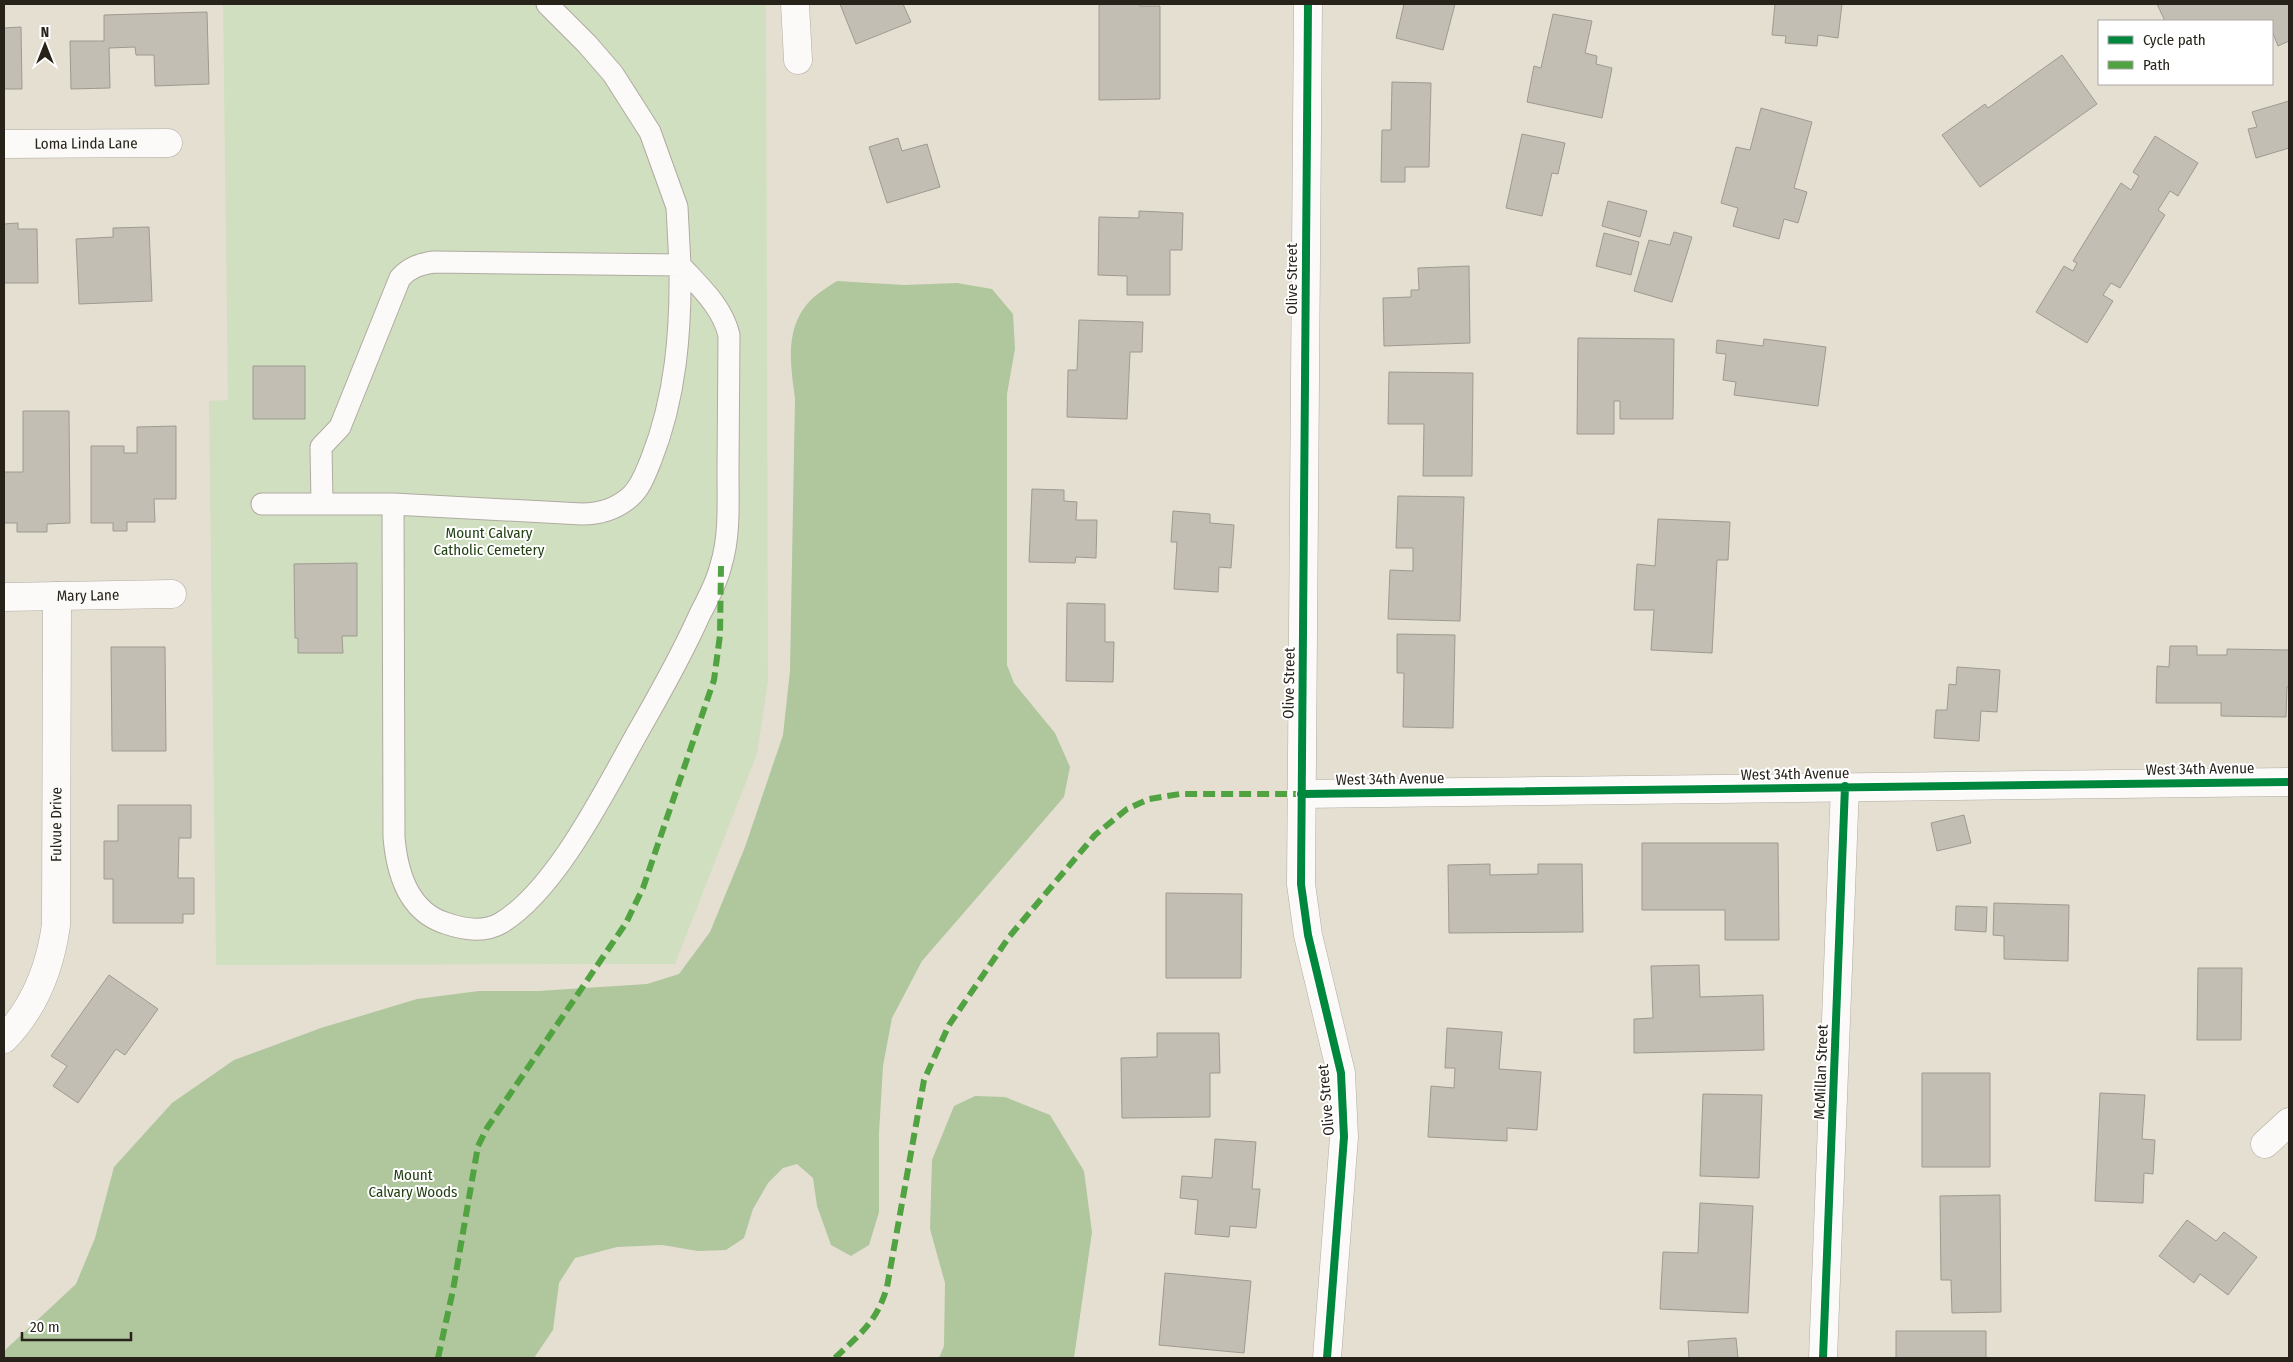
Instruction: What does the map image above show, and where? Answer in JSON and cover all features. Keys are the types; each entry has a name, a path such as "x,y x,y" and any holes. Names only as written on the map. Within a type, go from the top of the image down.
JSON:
{"street":[{"path":"795,4 798,60"},
{"name":"Olive Street","path":"1308,4 1300,884 1303,909 1341,1073 1344,1137 1326,1358"},
{"name":"Loma Linda Lane","path":"4,144 168,143"},
{"name":"Mary Lane","path":"4,597 172,594"},
{"name":"Fulvue Drive","path":"4,1039 33,1001 45,976 54,944 56,925 57,596"},
{"name":"West 34th Avenue","path":"1301,794 2289,782"},
{"name":"McMillan Street","path":"1824,1358 1845,786"},
{"path":"2265,1144 2289,1122"}],"lane":[{"path":"262,504 393,504 596,514 622,503 638,486 647,470 658,442 670,396 680,327 680,264 677,207 650,132 613,74 587,44 547,4"},
{"path":"322,503 321,447 340,427 400,278 406,271 415,266 434,262 680,264 715,305 725,320 729,335 728,514 721,566 682,655 586,823 555,869 532,897 515,914 498,924 481,929 455,926 433,919 416,905 403,882 396,858 394,837 393,504"}],"green space":[{"name":"Mount Calvary Catholic Cemetery","path":"223,4 766,4 768,681 757,754 675,964 216,965 209,401 228,400"},
{"name":"Mount Calvary Woods","path":"837,281 904,285 957,283 992,289 1013,314 1015,349 1007,394 1007,665 1014,683 1055,733 1070,767 1064,797 922,961 892,1018 883,1066 879,1133 879,1212 869,1245 851,1256 831,1245 817,1206 813,1178 797,1164 783,1168 768,1183 753,1209 744,1238 726,1250 698,1251 662,1245 617,1247 575,1258 559,1283 553,1330 534,1358 4,1358 4,1351 76,1284 95,1238 114,1167 172,1103 234,1060 321,1028 417,999 479,991 538,991 647,984 679,974 710,932 745,847 783,735 790,671 795,398 791,344 793,332 804,308 814,297"},
{"path":"975,1096 1005,1097 1050,1115 1084,1171 1092,1232 1074,1358 939,1358 944,1346 945,1283 930,1229 932,1160 954,1106"}],"building":[{"path":"840,4 903,4 911,22 856,44"},
{"path":"1099,4 1160,6 1160,99 1099,100"},
{"path":"1404,4 1455,4 1443,50 1396,38"},
{"path":"1775,4 1842,4 1838,38 1818,35 1817,46 1785,43 1786,36 1772,35"},
{"path":"2157,4 2289,4 2289,41 2278,46 2273,34 2273,20 2165,20"},
{"path":"207,12 209,84 155,86 154,55 136,55 135,47 109,48 110,88 71,89 70,41 104,41 104,15"},
{"path":"1553,14 1592,21 1585,53 1597,56 1596,64 1612,68 1602,118 1527,102 1534,66 1541,68"},
{"path":"21,27 22,89 4,89 4,28"},
{"path":"2062,55 2097,104 1980,187 1942,135 1985,104 1988,108"},
{"path":"1392,82 1431,83 1429,167 1405,167 1405,182 1381,182 1382,130 1391,130"},
{"path":"2289,101 2289,148 2256,158 2248,129 2257,127 2252,112"},
{"path":"1761,108 1812,122 1794,188 1807,192 1798,223 1784,219 1779,239 1733,226 1738,208 1721,203 1736,147 1750,150"},
{"path":"1522,134 1565,143 1558,174 1552,173 1542,216 1506,208"},
{"path":"2155,136 2198,163 2178,196 2170,191 2158,210 2165,215 2120,288 2111,283 2103,295 2113,301 2087,343 2036,312 2064,266 2073,271 2077,263 2073,261 2121,183 2131,190 2139,176 2133,172"},
{"path":"898,138 902,151 927,144 940,187 887,203 869,147"},
{"path":"1608,201 1647,211 1640,237 1602,226"},
{"path":"1139,211 1183,213 1182,250 1170,250 1170,295 1127,295 1127,276 1098,275 1099,217 1139,218"},
{"path":"18,223 18,229 37,229 38,283 4,283 4,224"},
{"path":"149,227 152,301 79,304 76,239 113,237 113,228"},
{"path":"1674,232 1692,237 1672,302 1634,291 1649,240 1670,245"},
{"path":"1604,233 1639,242 1631,275 1596,266"},
{"path":"1469,266 1470,343 1384,346 1383,298 1411,297 1411,290 1419,290 1418,268"},
{"path":"1079,320 1143,322 1142,352 1130,352 1127,419 1067,417 1068,370 1077,370"},
{"path":"1578,338 1674,339 1673,419 1620,419 1620,401 1614,401 1614,434 1577,434"},
{"path":"1764,339 1826,347 1818,406 1734,395 1736,382 1723,380 1726,354 1716,353 1717,340 1763,346"},
{"path":"253,366 305,366 305,419 253,419"},
{"path":"1389,372 1473,373 1472,476 1423,476 1424,424 1388,424"},
{"path":"23,411 69,411 70,523 47,524 47,532 17,532 17,523 4,523 4,472 23,472"},
{"path":"176,426 176,499 154,499 155,522 127,522 127,531 113,531 113,523 91,523 91,446 124,446 124,453 137,453 137,427"},
{"path":"1032,489 1064,490 1064,501 1077,502 1076,520 1097,520 1096,558 1076,557 1075,563 1029,562"},
{"path":"1398,496 1464,497 1460,621 1388,619 1390,570 1413,571 1413,548 1396,548"},
{"path":"1173,511 1210,514 1210,523 1234,525 1231,568 1219,567 1218,592 1174,589 1177,542 1171,542"},
{"path":"1658,519 1730,522 1728,560 1717,560 1712,653 1651,650 1654,610 1634,610 1637,564 1655,566"},
{"path":"357,563 357,636 342,636 343,653 298,653 298,638 295,638 294,564"},
{"path":"1067,603 1105,604 1105,642 1114,642 1113,682 1066,681"},
{"path":"1397,634 1455,635 1453,728 1403,727 1404,673 1397,673"},
{"path":"2170,646 2197,646 2197,655 2227,655 2227,649 2289,650 2289,687 2287,687 2286,717 2221,716 2221,703 2156,703 2157,666 2169,667"},
{"path":"111,647 165,647 166,751 112,751"},
{"path":"1957,667 2000,670 1997,712 1981,711 1979,741 1934,738 1936,710 1947,710 1949,684 1956,685"},
{"path":"118,805 191,805 191,838 179,838 178,878 194,878 194,914 183,914 183,923 113,923 113,879 104,879 104,841 118,841"},
{"path":"1964,815 1971,843 1937,851 1931,823"},
{"path":"1642,843 1778,843 1779,940 1725,940 1725,910 1642,910"},
{"path":"1490,864 1490,875 1538,874 1538,864 1582,864 1583,932 1449,933 1448,865"},
{"path":"1166,893 1242,894 1241,978 1166,978"},
{"path":"1994,903 2069,905 2068,961 2004,959 2004,936 1993,935"},
{"path":"1956,906 1987,907 1986,932 1955,930"},
{"path":"1699,965 1700,997 1763,995 1764,1050 1634,1053 1634,1019 1653,1018 1651,966"},
{"path":"2198,968 2242,968 2241,1040 2197,1040"},
{"path":"109,975 158,1009 125,1055 116,1049 78,1103 53,1086 67,1066 51,1056"},
{"path":"1447,1028 1502,1032 1499,1069 1541,1072 1537,1130 1507,1128 1507,1141 1428,1137 1431,1086 1454,1088 1455,1068 1445,1068"},
{"path":"1157,1033 1219,1033 1220,1073 1210,1073 1210,1117 1122,1118 1121,1058 1157,1057"},
{"path":"1922,1073 1990,1073 1990,1167 1922,1167"},
{"path":"2100,1093 2145,1095 2142,1139 2155,1140 2153,1174 2144,1173 2143,1203 2095,1201"},
{"path":"1703,1094 1762,1095 1759,1178 1700,1176"},
{"path":"1215,1139 1256,1142 1252,1189 1260,1189 1256,1228 1230,1226 1229,1237 1195,1234 1198,1200 1180,1198 1182,1176 1212,1178"},
{"path":"2000,1195 2001,1312 1952,1313 1951,1280 1941,1280 1940,1196"},
{"path":"1700,1203 1753,1206 1748,1313 1660,1309 1663,1252 1698,1253"},
{"path":"2187,1220 2216,1241 2224,1232 2257,1257 2228,1295 2200,1274 2194,1283 2159,1256"},
{"path":"1165,1273 1251,1281 1244,1353 1159,1345"},
{"path":"1896,1331 1986,1331 1986,1358 1896,1358"},
{"path":"1736,1338 1738,1358 1689,1358 1688,1341"}],"marked path":[{"path":"438,1358 453,1290 478,1146 487,1128 626,923 643,888 714,680 720,635 721,566"},
{"path":"835,1358 873,1319 887,1287 924,1080 949,1025 1009,937 1095,835 1127,809 1149,799 1180,794 1301,794"}],"cycle path":[{"path":"1308,4 1301,884 1308,935 1341,1073 1344,1137 1327,1358"},
{"path":"1301,794 2289,782"},
{"path":"1823,1358 1845,786"}]}
